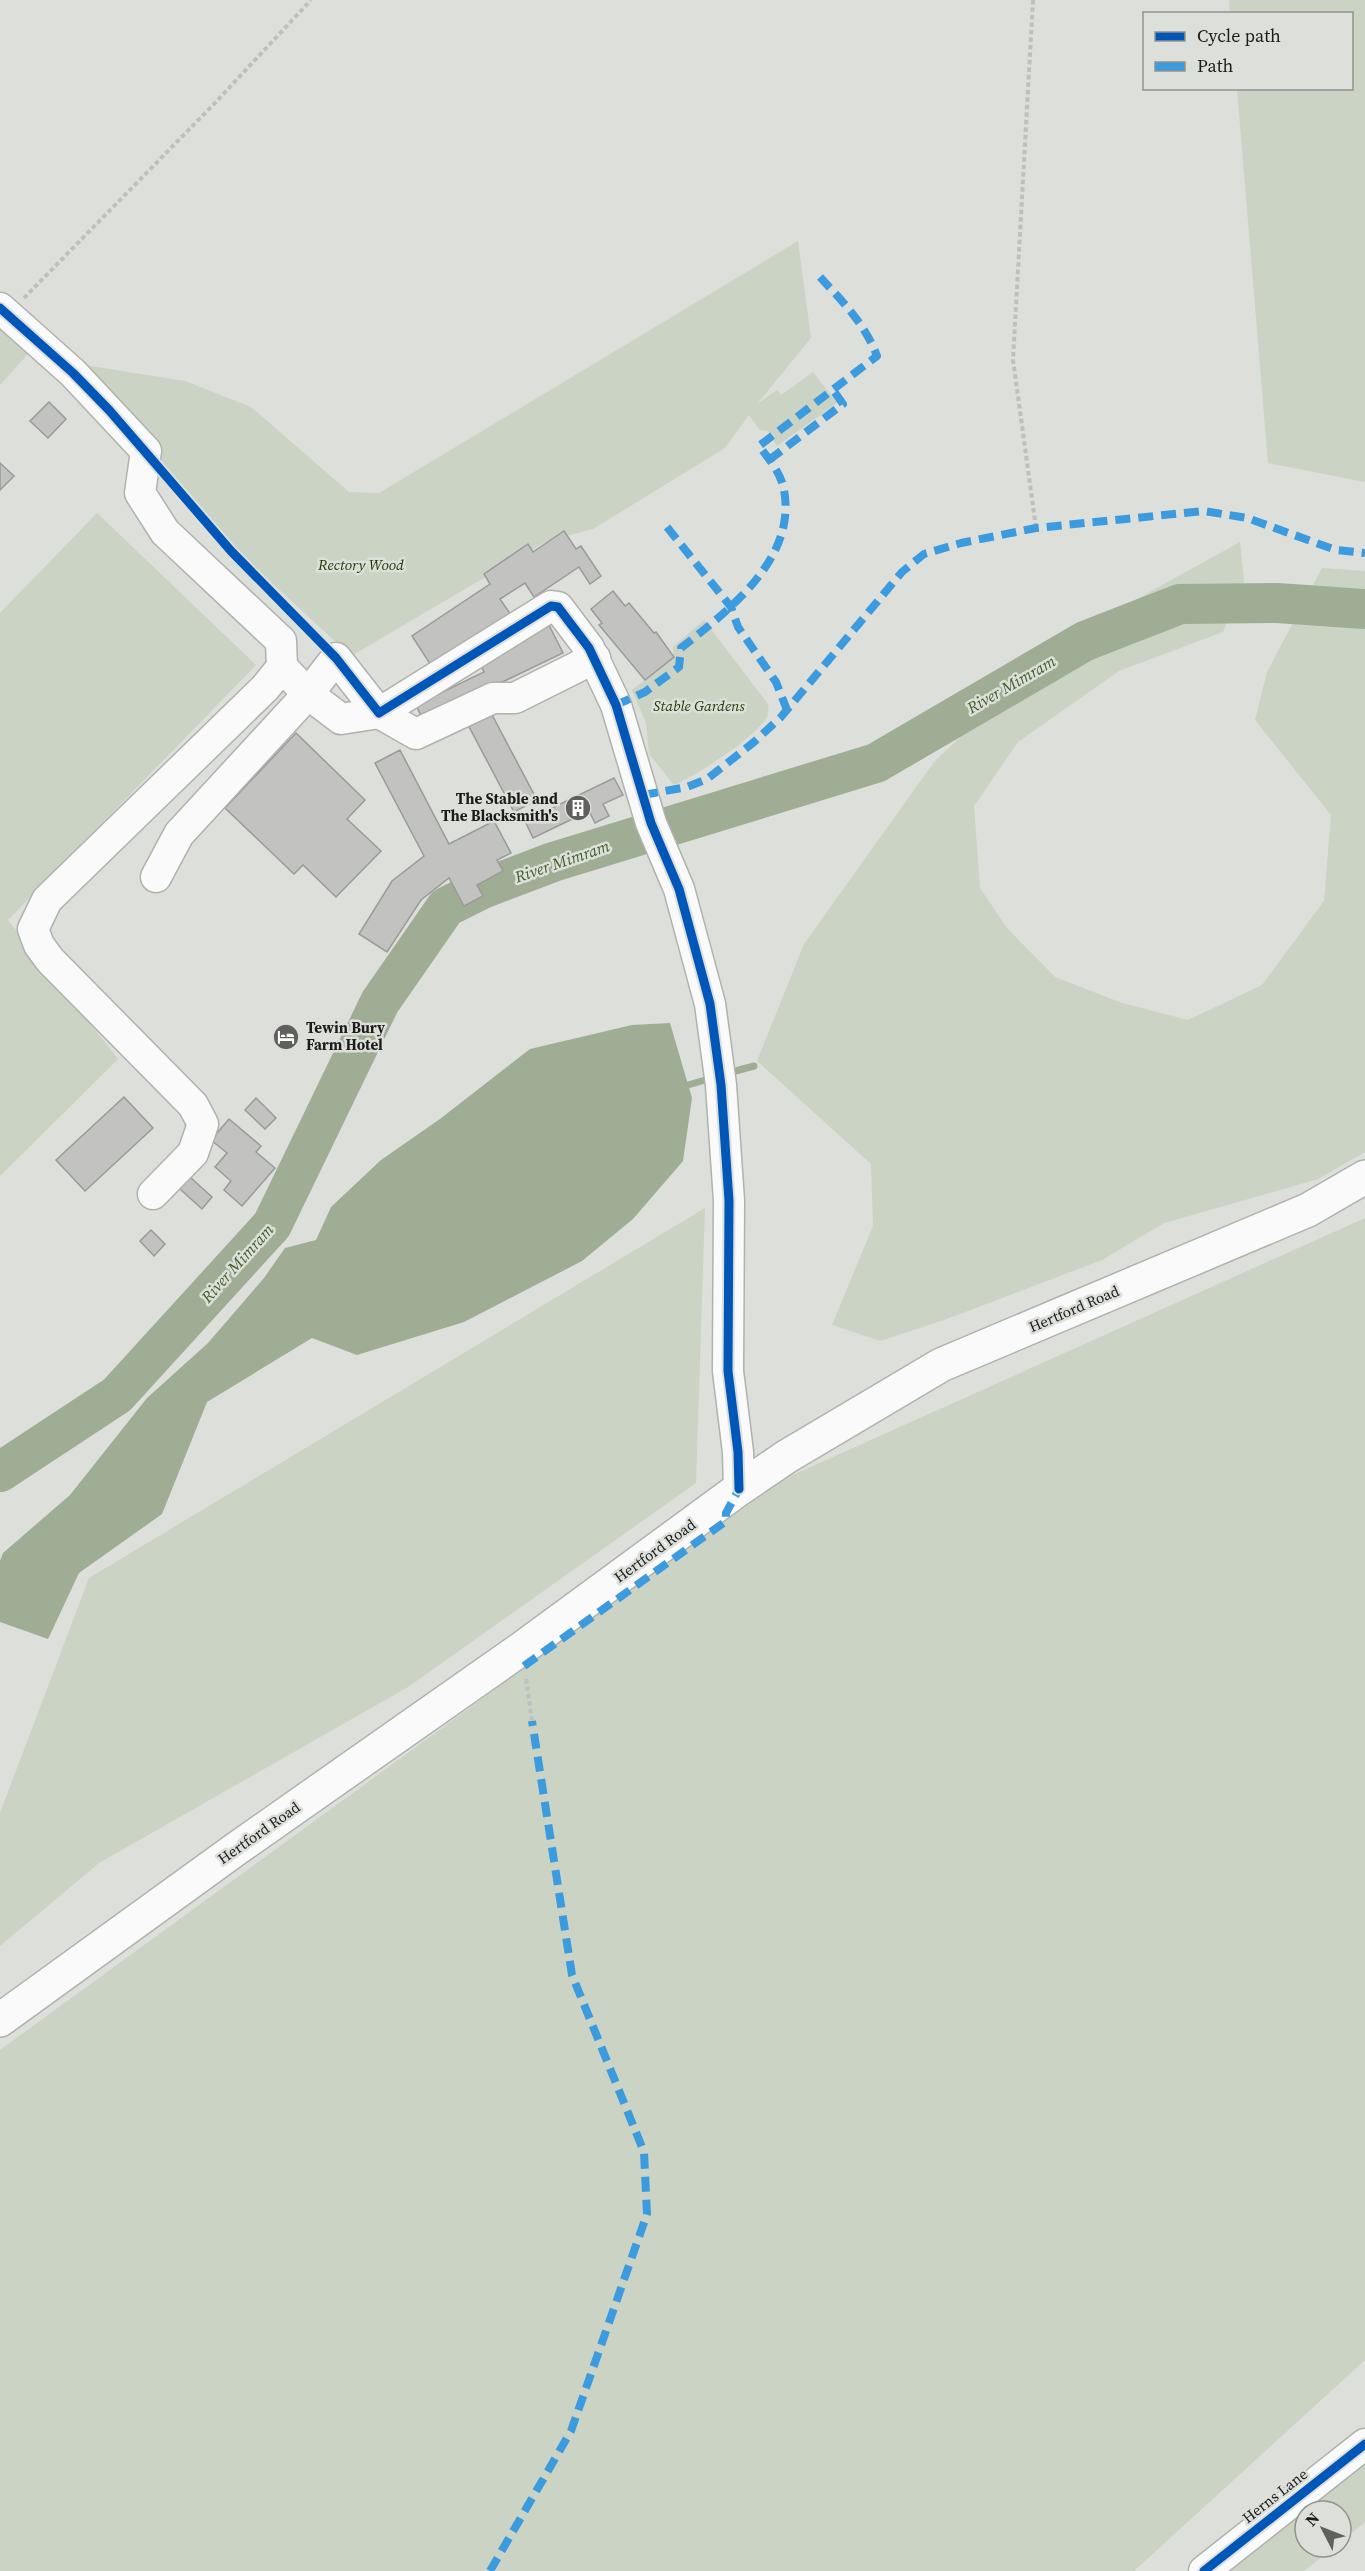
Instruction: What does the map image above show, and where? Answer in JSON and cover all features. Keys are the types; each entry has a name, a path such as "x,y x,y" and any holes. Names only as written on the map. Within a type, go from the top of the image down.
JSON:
{"main road":[{"name":"Hertford Road","path":"0,2020 786,1457 941,1365 1308,1210 1365,1177"}],"street":[{"path":"3,311 74,373 146,452 140,493 165,532 281,641 282,667 265,688 47,900 33,929 39,945 50,960 193,1105 203,1124 193,1152 153,1194"},
{"path":"282,667 308,694 341,719 379,713 551,606 558,608 595,658 616,705 655,834 679,889 711,1004 720,1076 729,1201 728,1371 738,1452 739,1489"},
{"path":"156,877 179,834 308,694 336,658 379,713 416,734 493,698 516,698 595,658"},
{"name":"Herns Lane","path":"1204,2571 1365,2444"}],"path":[{"path":"3,311 15,307 214,104 311,0"},
{"path":"1033,0 1013,360 1036,528"},
{"path":"521,1649 532,1721"}],"green space":[{"path":"1229,0 1365,0 1365,482 1268,463 1237,90 1353,90 1353,12 1230,12"},
{"name":"Rectory Wood","path":"798,241 811,338 757,404 777,390 781,395 813,372 837,403 777,446 768,431 760,430 749,415 725,448 593,529 547,541 351,656 243,556 78,364 185,381 251,407 349,492 379,493"},
{"path":"0,326 28,354 0,385"},
{"path":"97,513 256,665 8,920 118,1059 0,1176 0,613"},
{"path":"1240,542 1244,580 1223,632 1119,671 1018,742 974,806 980,888 1007,928 1055,977 1122,1003 1188,1020 1262,985 1324,901 1331,815 1255,720 1267,672 1322,568 1365,571 1365,1152 1318,1179 1164,1223 1102,1260 944,1320 880,1341 832,1325 873,1226 871,1164 757,1061 804,944 934,762 1063,640"},
{"name":"Stable Gardens","path":"704,620 768,704 768,713 754,732 741,743 696,774 674,785 649,754 646,723 632,690 673,657 673,647"},
{"path":"705,1208 696,1483 408,1687 99,1863 0,1946 0,1813 89,1578"},
{"path":"1365,1218 1365,2360 1134,2571 0,2571 0,2050 784,1479"},
{"path":"1365,2461 1365,2522 1353,2532 1353,2499 1319,2499"},
{"path":"1293,2521 1293,2559 1320,2559 1304,2571 1230,2571"}],"shaded area":[{"path":"670,1023 692,1098 683,1161 633,1219 582,1261 464,1322 357,1355 312,1338 207,1402 162,1514 79,1573 48,1639 0,1622 0,1561 3,1553 70,1495 147,1398 208,1343 264,1278 285,1248 316,1240 331,1207 381,1160 440,1119 530,1049 632,1025"}],"building":[{"path":"49,402 66,419 48,438 30,421"},
{"path":"0,463 14,476 0,490"},
{"path":"564,531 576,549 581,546 601,576 590,584 579,567 534,597 525,583 500,599 515,621 436,673 412,636 490,584 484,574 528,544 533,552"},
{"path":"613,591 625,606 629,603 654,633 656,632 674,657 645,680 599,625 602,623 591,609"},
{"path":"545,617 563,653 423,720 416,705 484,672 479,661"},
{"path":"489,709 537,800 514,812 466,721"},
{"path":"296,733 365,800 347,819 381,851 336,897 303,865 294,874 225,808"},
{"path":"400,750 449,844 494,821 511,853 497,860 503,871 477,885 483,896 464,906 449,878 421,900 387,952 359,934 392,881 424,856 375,763"},
{"name":"The Stable and The Blacksmith's","path":"614,778 623,795 603,804 609,816 595,823 589,811 533,838 525,821"},
{"path":"124,1097 153,1128 85,1191 56,1160"},
{"path":"256,1098 276,1118 265,1129 245,1110"},
{"path":"229,1119 261,1146 256,1152 275,1168 242,1206 224,1190 231,1181 215,1167 227,1153 211,1140"},
{"path":"180,1168 212,1197 202,1209 170,1180"},
{"path":"151,1230 165,1244 154,1256 140,1241"}],"waterway":[{"name":"River Mimram","path":"0,1472 117,1395 272,1225 380,1002 446,907 482,889 553,862 876,763 1085,641 1180,604 1277,603 1365,609"},
{"path":"728,1073 754,1066"},
{"path":"688,1085 712,1078"}],"marked path":[{"path":"616,705 645,692 679,667 681,648 738,600 770,561 780,539 785,515 784,490 771,461 759,446 877,356 860,324 820,277"},
{"path":"769,460 843,404 833,390"},
{"path":"643,795 687,787 707,779 754,742 781,717 902,572 924,554 961,543 1036,528 1204,511 1247,518 1336,550 1365,553"},
{"path":"667,527 731,607 738,627 776,682 787,710"},
{"path":"524,1666 726,1521 726,1513 739,1489"},
{"path":"490,2571 571,2431 647,2214 644,2152 572,1975 532,1721"}],"cycle path":[{"path":"0,308 73,373 109,410 231,551 336,658 379,713 551,606 558,607 589,648 616,705 651,823 679,889 710,1004 721,1085 729,1201 728,1371 738,1452 739,1489"},
{"path":"1204,2571 1365,2444"}],"place":[{"name":"The Stable and The Blacksmith's","path":"578,808"},
{"name":"Tewin Bury Farm Hotel","path":"286,1037"}]}
